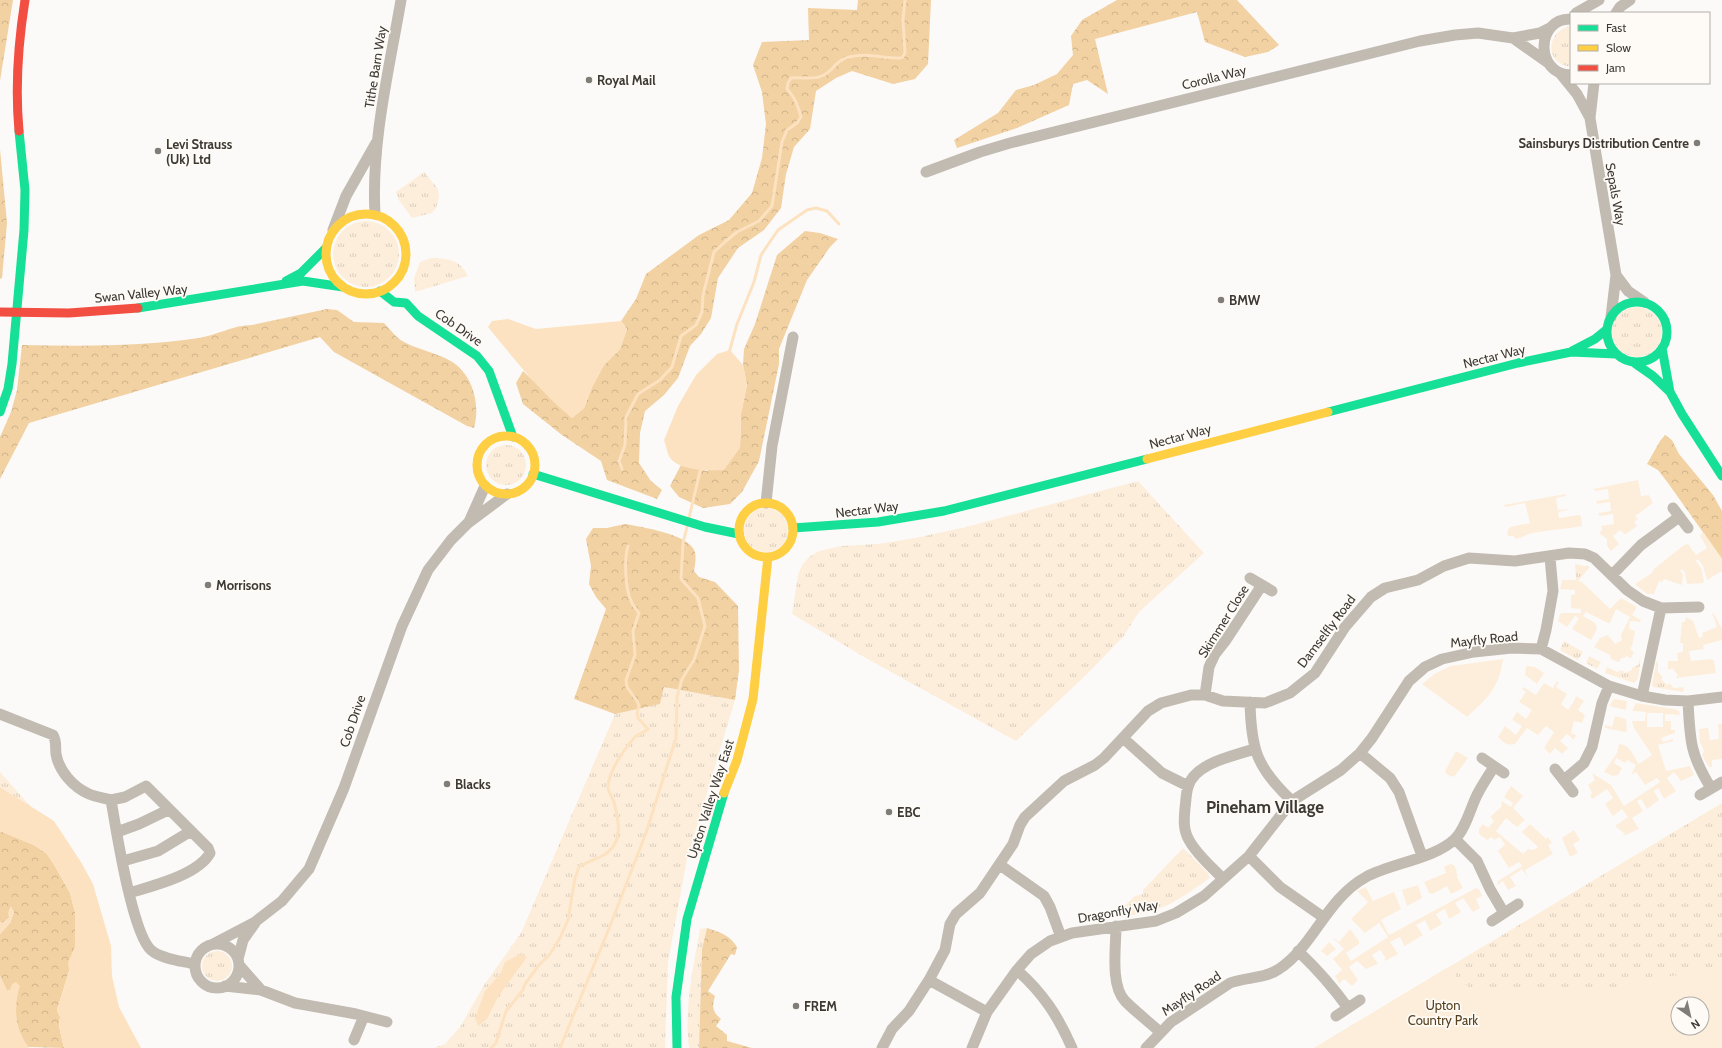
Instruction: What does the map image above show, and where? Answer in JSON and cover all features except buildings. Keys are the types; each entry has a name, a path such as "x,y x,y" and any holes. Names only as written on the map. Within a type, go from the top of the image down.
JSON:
{"street":[{"path":"0,412 8,387 12,363 25,202 16,79 25,0"},
{"name":"Tithe Barn Way","path":"375,214 374,184 378,139 401,0"},
{"path":"1580,12 1599,0"},
{"path":"1617,12 1620,7 1630,0"},
{"path":"1547,62 1543,46 1545,36 1550,28 1558,22 1570,18"},
{"name":"Corolla Way","path":"926,172 980,152 1010,143 1420,41 1478,33 1513,38 1540,33 1550,28"},
{"name":"Corolla Way","path":"1513,38 1547,62"},
{"name":"Sepals Way","path":"1547,62 1560,73 1577,94 1590,118"},
{"name":"Sepals Way","path":"1560,73 1570,75"},
{"name":"Sepals Way","path":"1594,84 1590,118 1616,275 1611,317"},
{"name":"Tithe Barn Way","path":"333,230 346,196 378,139"},
{"path":"401,287 362,294 343,287 329,270 326,259 328,238 333,230 341,222 352,216 363,214 375,214 392,223 401,234 406,247 406,260 401,287 406,303"},
{"name":"Swan Valley Way","path":"283,283 301,273 326,248"},
{"name":"Sepals Way","path":"1616,275 1628,291 1644,302"},
{"name":"Swan Valley Way","path":"0,312 70,313 144,308 214,297 283,283 303,281 343,287"},
{"name":"Cob Drive","path":"380,291 394,302 406,303 418,316 477,356 489,371 513,437"},
{"path":"1644,302 1653,306 1663,317 1667,329 1667,336 1662,348 1652,358 1643,362 1624,360 1611,348 1607,339 1606,330 1611,317 1620,306 1627,303 1644,302"},
{"name":"Nectar Way","path":"1571,352 1595,339 1606,330"},
{"path":"766,503 772,446 794,337"},
{"path":"1662,348 1670,392"},
{"name":"Nectar Way","path":"793,528 878,522 944,511 1474,374 1571,352 1616,354"},
{"path":"1633,362 1653,376 1670,392 1682,414 1722,476"},
{"name":"Cob Drive","path":"494,439 500,400"},
{"path":"503,436 513,437 522,441 529,448 533,456 535,465 533,474 529,482 516,492 499,494 485,486 478,473 478,458 484,447 494,439 503,436"},
{"path":"533,474 705,527 739,534"},
{"name":"Cob Drive","path":"468,523 485,486"},
{"name":"Cob Drive","path":"213,944 255,922 282,901 310,869 344,788 376,695 410,607 428,570 451,540 468,523 507,494"},
{"path":"766,503 778,506 787,513 793,528 790,543 786,550 768,557 754,555 747,550 742,543 739,534 739,525 743,516 749,509 766,503"},
{"path":"1672,508 1688,528"},
{"path":"1613,574 1641,545 1679,517"},
{"name":"Damselfly Road","path":"882,1048 892,1029 909,1011 929,980 945,950 950,924 956,914 980,893 1013,844 1020,825 1025,818 1056,786 1070,777 1095,765 1104,758 1148,711 1161,703 1191,695 1223,700 1265,703 1290,693 1315,673 1345,627 1362,605 1371,597 1385,588 1418,580 1444,566 1469,558 1515,561 1569,553 1585,554 1594,558 1613,574 1627,590 1643,600 1661,608 1699,607"},
{"path":"1541,649 1553,591 1550,556"},
{"name":"Upton Valley Way East","path":"677,1048 676,997 687,919 727,784 737,760 753,699 768,557"},
{"name":"Skimmer Close","path":"1250,578 1272,591"},
{"name":"Skimmer Close","path":"1205,696 1209,667 1215,654 1226,640 1262,585"},
{"path":"1642,696 1661,608"},
{"name":"Mayfly Road","path":"1360,753 1372,738 1409,681 1425,667 1442,658 1474,652 1512,648 1541,649 1609,686 1642,696 1665,700 1688,701 1722,697"},
{"path":"1564,780 1584,763 1592,747 1602,703 1609,686"},
{"path":"1688,701 1689,738 1694,756 1711,788"},
{"path":"1250,702 1250,724 1254,749 1261,766 1269,778 1292,801"},
{"path":"0,714 53,735 56,740 56,754 62,771 74,785 89,794 111,800 125,797 146,786 168,810 208,848 210,853 208,857 179,876 129,893"},
{"path":"1123,738 1162,773 1188,786"},
{"path":"1223,879 1189,840 1185,829 1184,820 1188,786 1191,779 1209,764 1254,749"},
{"path":"1360,753 1390,778 1399,792 1422,856"},
{"name":"Dragonfly Way","path":"972,1048 987,1012 1016,970 1031,954 1050,942 1072,933 1156,921 1176,913 1204,896 1249,856 1292,801 1341,770 1360,753"},
{"path":"1482,758 1504,773"},
{"path":"1494,766 1455,838 1477,861 1490,890 1504,913"},
{"path":"1555,769 1573,792"},
{"path":"1700,795 1722,782"},
{"path":"111,800 129,893 144,942 152,951 163,956 194,964"},
{"path":"117,832 139,824 168,810"},
{"path":"123,861 158,851 191,831"},
{"name":"Mayfly Road","path":"1146,1048 1171,1022 1230,983 1266,975 1278,970 1298,951 1323,917 1347,890 1366,877 1438,850 1455,838"},
{"path":"1249,856 1280,887 1323,917"},
{"path":"1000,865 1044,896 1050,907 1061,937"},
{"path":"1492,921 1518,904"},
{"name":"Cob Drive","path":"238,962 243,940 255,922"},
{"path":"1116,926 1116,983 1120,993 1125,1000 1160,1032"},
{"path":"261,990 238,962 231,948 219,944 213,944 206,946 196,957 194,964 195,972 198,978 204,984 215,988 225,986 261,990 295,1003 364,1016 387,1022"},
{"path":"1298,951 1324,976 1348,1008"},
{"path":"225,986 234,980 238,970 238,962"},
{"path":"1016,970 1034,986 1054,1010 1072,1048"},
{"path":"929,980 987,1012"},
{"path":"1336,1016 1360,1000"},
{"path":"354,1040 364,1016"}],"green space":[{"path":"0,0 13,0 0,81"},
{"path":"858,0 931,0 928,64 915,79 893,84 852,71 836,78 816,91 810,129 794,147 786,174 781,208 764,230 738,248 718,278 711,318 701,334 690,346 678,378 664,395 645,411 640,433 639,463 651,481 662,490 657,499 607,480 601,461 562,435 523,404 516,383 523,371 572,418 584,408 592,387 604,365 620,349 627,329 621,321 636,299 646,274 699,235 729,220 752,193 762,158 766,124 762,92 753,65 762,42 809,40 808,8 857,10"},
{"path":"1117,0 1237,0 1279,45 1268,52 1245,57 1205,42 1197,12 1095,39 1108,94 1087,80 1073,84 1069,105 1017,128 957,148 954,140 998,113 1016,90 1034,85 1057,74 1073,55 1071,36 1082,20"},
{"path":"1570,26 1570,67 1562,65 1556,60 1551,48 1552,42 1561,30"},
{"path":"0,149 7,223 2,278 0,279"},
{"path":"424,172 438,189 439,197 436,208 432,213 412,218 398,199 396,192"},
{"path":"360,221 372,221 384,226 394,236 399,248 397,267 384,282 372,287 360,287 348,282 338,272 333,260 333,248 338,236 348,226"},
{"path":"805,231 820,233 838,239 830,247 807,280 779,349 779,364 759,461 742,492 730,504 703,508 679,497 670,486 681,465 707,471 740,448 741,414 747,385 743,365 744,349 755,324 777,255"},
{"path":"431,258 448,259 453,261 462,266 468,276 415,292 414,278 420,262"},
{"path":"1637,307 1651,311 1658,318 1662,332 1658,346 1651,353 1637,357 1623,353 1616,346 1612,332 1616,318 1623,311"},
{"path":"327,309 337,310 354,322 384,323 404,342 456,364 463,371 475,398 476,418 474,428 467,426 334,352 320,337 29,423 0,479 0,437 11,412 17,390 22,345 110,345 177,341 206,337 245,325 252,325"},
{"path":"1665,435 1672,440 1679,454 1713,495 1722,511 1722,559 1658,470 1647,464"},
{"path":"510,445 517,448 523,454 526,465 525,473 517,482 510,485 502,485 495,482 487,473 486,461 489,454 498,446"},
{"path":"1638,480 1641,496 1649,495 1653,503 1635,516 1638,519 1634,522 1637,526 1626,534 1620,530 1613,536 1619,544 1611,551 1607,546 1607,539 1599,533 1602,530 1601,526 1614,524 1613,514 1600,516 1598,513 1611,511 1610,502 1597,504 1596,501 1609,499 1608,489 1595,491 1593,489"},
{"path":"1138,481 1204,553 1139,612 1123,637 1087,674 1016,741 864,657 792,614 798,575 802,565 809,557 819,551 841,546 878,544 915,538 966,527"},
{"path":"1565,494 1566,496 1556,498 1558,510 1568,509 1558,512 1559,518 1578,515 1581,516 1582,526 1533,533 1515,539 1514,536 1508,536 1507,532 1510,527 1530,523 1525,503 1505,507 1504,505"},
{"path":"766,508 778,512 784,518 788,530 784,542 778,548 766,552 754,548 748,542 744,530 748,518 754,512"},
{"path":"625,524 663,532 690,544 694,550 696,560 694,571 699,577 715,582 738,606 739,670 735,700 664,687 660,704 615,714 574,699 606,609 596,597 589,584 591,566 586,539 593,528 607,528"},
{"path":"1704,533 1722,559 1722,571 1707,580 1703,566 1698,559 1696,561 1701,568 1704,581 1703,583 1687,584 1685,573 1682,569 1680,571 1683,574 1682,585 1664,579 1662,582 1659,581 1654,594 1647,594 1635,584 1652,573 1654,569 1684,545 1688,544 1696,555 1707,548 1700,536"},
{"path":"1575,564 1590,567 1578,581 1576,580"},
{"path":"1562,580 1576,580 1582,582 1610,609 1621,598 1637,607 1632,615 1641,620 1640,622 1630,621 1629,629 1635,631 1630,649 1634,652 1631,658 1628,656 1620,659 1618,662 1611,659 1610,655 1594,647 1600,638 1608,635 1615,644 1622,640 1621,635 1630,617 1616,609 1610,623 1586,612 1583,616 1595,623 1597,629 1591,640 1572,629 1579,618 1575,616 1567,627 1558,621 1560,614 1562,613 1581,613 1581,609 1571,608 1571,595 1575,594 1575,590 1560,589"},
{"path":"1712,613 1722,629 1722,640 1703,645 1704,649 1689,651 1691,661 1711,659 1714,661 1716,673 1677,678 1676,677 1678,675 1672,668 1669,670 1668,669 1668,661 1678,661 1677,653 1683,652 1683,643 1680,643 1682,622 1685,622 1686,617 1693,621 1699,638 1703,636 1702,633 1717,627"},
{"path":"1564,641 1583,652 1578,660 1560,650"},
{"path":"1589,656 1601,662 1597,669 1586,663"},
{"path":"1641,656 1638,679 1634,683 1605,673 1607,667 1617,672 1623,670 1624,673 1632,670 1632,668 1638,665"},
{"path":"1503,659 1499,678 1491,692 1487,698 1467,717 1422,684 1436,673 1451,666"},
{"path":"1658,661 1658,672 1663,677 1661,679 1667,685 1669,683 1674,688 1684,687 1683,692 1653,687 1652,685 1656,662"},
{"path":"1526,666 1535,667 1544,673 1537,684 1525,675"},
{"path":"1557,681 1559,682 1556,687 1567,694 1561,704 1568,710 1576,696 1584,701 1578,710 1585,715 1582,723 1574,721 1571,733 1576,735 1574,740 1567,734 1560,741 1568,748 1562,754 1555,748 1550,754 1544,748 1554,732 1546,726 1538,735 1527,728 1515,744 1510,745 1502,741 1498,737 1505,726 1516,735 1522,726 1512,720 1517,712 1526,719 1532,710 1519,702 1526,692 1522,689 1523,687 1536,695 1544,683 1553,688"},
{"path":"664,687 735,700 687,859 668,962 665,1048 434,1048 445,1044 460,1027 484,985 521,933 615,714 660,704"},
{"path":"1614,699 1627,701 1626,710 1609,706"},
{"path":"1636,703 1679,711 1680,715 1665,714 1665,721 1671,721 1671,730 1675,730 1675,733 1661,738 1663,742 1673,739 1673,741 1658,745 1666,771 1690,766 1694,775 1681,781 1674,772 1667,778 1676,791 1664,799 1658,788 1654,791 1659,800 1647,809 1641,799 1637,801 1643,811 1632,818 1639,829 1623,836 1625,834 1615,826 1628,817 1622,809 1613,816 1605,804 1613,798 1607,789 1592,799 1590,795 1592,793 1588,785 1595,780 1592,773 1611,785 1624,806 1660,782 1657,778 1645,785 1636,772 1631,775 1636,765 1627,760 1625,763 1616,758 1614,763 1622,768 1618,775 1613,776 1604,772 1617,753 1619,744 1629,748 1639,764 1652,755 1634,728 1632,721 1645,721 1646,712 1632,711","holes":["1647,713 1663,713 1663,727 1647,727"]},
{"path":"1615,716 1626,719 1627,731 1625,732 1605,728 1605,725 1612,727"},
{"path":"1718,724 1722,724 1722,759 1712,760 1712,767 1709,767 1702,755 1704,751 1700,742 1699,729 1708,728 1710,740 1719,739"},
{"path":"1456,751 1468,758 1454,777 1446,774 1445,771"},
{"path":"0,772 31,807 0,787"},
{"path":"1511,786 1523,796 1513,808 1525,820 1517,827 1506,818 1496,831 1523,854 1528,849 1533,850 1538,847 1522,832 1530,824 1546,839 1548,837 1552,843 1548,845 1553,854 1525,870 1528,877 1522,869 1510,877 1516,886 1508,890 1503,881 1497,885 1498,881 1522,866 1519,862 1509,868 1498,851 1496,852 1505,845 1500,837 1494,840 1492,837 1487,840 1479,834 1479,829 1483,824 1488,828 1494,821 1490,817 1501,807 1502,801 1511,807 1513,803 1504,797"},
{"path":"1722,803 1722,1048 1314,1048"},
{"path":"1574,830 1580,840 1573,844 1578,853 1570,857 1562,838"},
{"path":"0,831 34,845 47,854 70,893 75,912 75,947 69,962 69,971 57,1010 60,1017 59,1026 64,1048 28,1047 23,1040 17,1025 16,1002 19,986 7,991 0,976 0,934 10,923 14,912 9,909 9,918 2,923 0,922"},
{"path":"1183,848 1208,873 1210,878 1187,894 1167,905 1145,913 1117,917 1116,914 1135,896 1143,894 1143,890"},
{"path":"1450,864 1454,865 1457,871 1457,877 1463,888 1451,894 1447,886 1433,894 1429,893 1424,882 1446,873 1444,867"},
{"path":"1418,885 1422,898 1407,906 1402,890"},
{"path":"1366,887 1373,901 1394,892 1401,909 1381,920 1389,935 1476,888 1479,889 1482,896 1476,899 1480,908 1473,912 1463,898 1455,903 1461,912 1449,919 1445,909 1436,914 1442,924 1430,931 1425,920 1416,925 1423,935 1403,947 1404,945 1400,937 1390,942 1398,954 1385,961 1384,959 1386,958 1380,950 1372,955 1378,964 1366,969 1357,961 1349,967 1358,980 1352,986 1344,979 1339,984 1336,977 1334,977 1342,970 1333,959 1344,949 1333,938 1339,942 1350,929 1359,941 1359,944 1346,953 1351,961 1388,937 1379,923 1365,933 1351,919 1368,902 1357,891"},
{"path":"707,928 702,949 699,1048 689,1048 688,1003 692,974 700,929"},
{"path":"707,928 728,937 737,947 735,955 731,954 708,991 715,996 713,1003 714,1011 721,1019 716,1026 727,1035 727,1041 752,1048 699,1048 702,949"},
{"path":"1329,942 1336,949 1327,956 1321,951"},
{"path":"217,951 228,955 232,966 228,977 217,981 206,977 202,966 206,955"},
{"name":"Upton Country Park","path":"1450,966 1458,980 1463,981 1470,989 1603,991 1641,981 1722,968 1722,1048 1314,1048"}],"shaded area":[{"path":"508,319 536,329 621,321 627,329 620,349 604,365 592,387 584,408 572,418 548,397 488,327 492,321"},
{"path":"730,350 743,365 747,385 741,414 740,448 724,470 703,470 681,466 670,458 664,440 678,406 696,375 717,354"},
{"path":"0,787 54,821 81,862 93,884 111,946 112,976 119,1007 141,1048 64,1048 59,1026 60,1017 57,1010 69,971 68,962 75,947 75,912 70,893 47,854 34,845 0,831"},
{"path":"11,906 14,912 10,923 0,934 0,922 2,923 9,918 8,913"},
{"path":"520,954 527,957 498,997 487,1019 478,1026 475,1018 485,991 501,973 505,962"},
{"path":"0,976 7,991 10,990 12,984 16,982 20,986 16,1002 18,1026 24,1041 29,1048 0,1048"}],"waterway":[{"path":"622,469 619,461 625,445 626,417 638,394 660,380 672,367 681,336 696,325 702,312 703,295 714,252 737,232 759,221 772,206 782,142 787,130 797,123 801,117 796,102 787,89 791,78 811,78 822,76 837,63 849,57 869,55 902,58 905,53 903,20 905,0"},
{"path":"729,353 737,324 754,282 761,255 778,230 807,210 816,208 827,211 839,224"},
{"path":"689,518 701,467"},
{"path":"560,1048 646,833 676,738 677,697 682,679 694,660 705,626 698,598 681,579 683,543 687,527"},
{"path":"491,1048 496,1043 506,1011 523,990 525,984 539,965 550,954 560,938 568,920 575,878 579,867 604,855 615,844 618,824 614,802 608,789 608,785 618,759 635,737 648,729 638,718 637,713 639,706 627,687 626,680 635,655 633,631 639,613 633,604 628,591 626,575 628,546"}],"traffic: fast":[{"path":"0,412 8,389 12,364 24,230 25,190 19,131"},
{"path":"286,281 301,273 326,248"},
{"path":"138,308 303,281 343,287"},
{"path":"380,291 394,302 406,303 418,316 477,356 489,371 513,437"},
{"path":"1631,302 1643,302 1654,307 1662,315 1667,326 1667,332 1665,344 1654,357 1643,362 1631,362 1620,357 1612,349 1607,338 1607,326 1612,315 1620,307 1631,302"},
{"path":"1572,351 1595,339 1606,330"},
{"path":"1662,348 1670,392 1682,414 1722,476"},
{"path":"1328,412 1518,363 1571,352 1616,354"},
{"path":"1633,362 1653,376 1670,392"},
{"path":"793,528 878,522 944,511 1147,459"},
{"path":"533,474 705,527 739,534"},
{"path":"677,1048 676,997 687,919 724,793"}],"traffic: slow":[{"path":"366,214 381,217 394,226 403,239 406,254 403,269 394,282 381,291 366,294 351,291 338,282 329,269 326,254 329,239 338,226 351,217 366,214"},
{"path":"1147,459 1328,412"},
{"path":"506,436 522,441 530,449 535,465 530,481 522,489 506,494 490,489 482,481 477,465 482,449 490,441 506,436"},
{"path":"761,503 771,503 785,511 791,520 793,530 791,540 785,549 771,557 761,557 751,552 744,545 739,535 739,525 744,515 751,508 761,503"},
{"path":"724,793 737,760 753,699 768,557"}],"traffic: jam":[{"path":"19,131 17,98 18,66 25,0"},
{"path":"0,312 69,313 138,308"}],"place":[{"name":"Royal Mail","path":"589,80"},
{"name":"Sainsburys Distribution Centre","path":"1697,143"},
{"name":"Levi Strauss (Uk) Ltd","path":"158,151"},
{"name":"BMW","path":"1221,300"},
{"name":"Morrisons","path":"208,585"},
{"name":"Blacks","path":"447,784"},
{"name":"EBC","path":"889,812"},
{"name":"FREM","path":"796,1006"}],"district":[{"name":"Pineham Village","path":"1265,807"}]}
